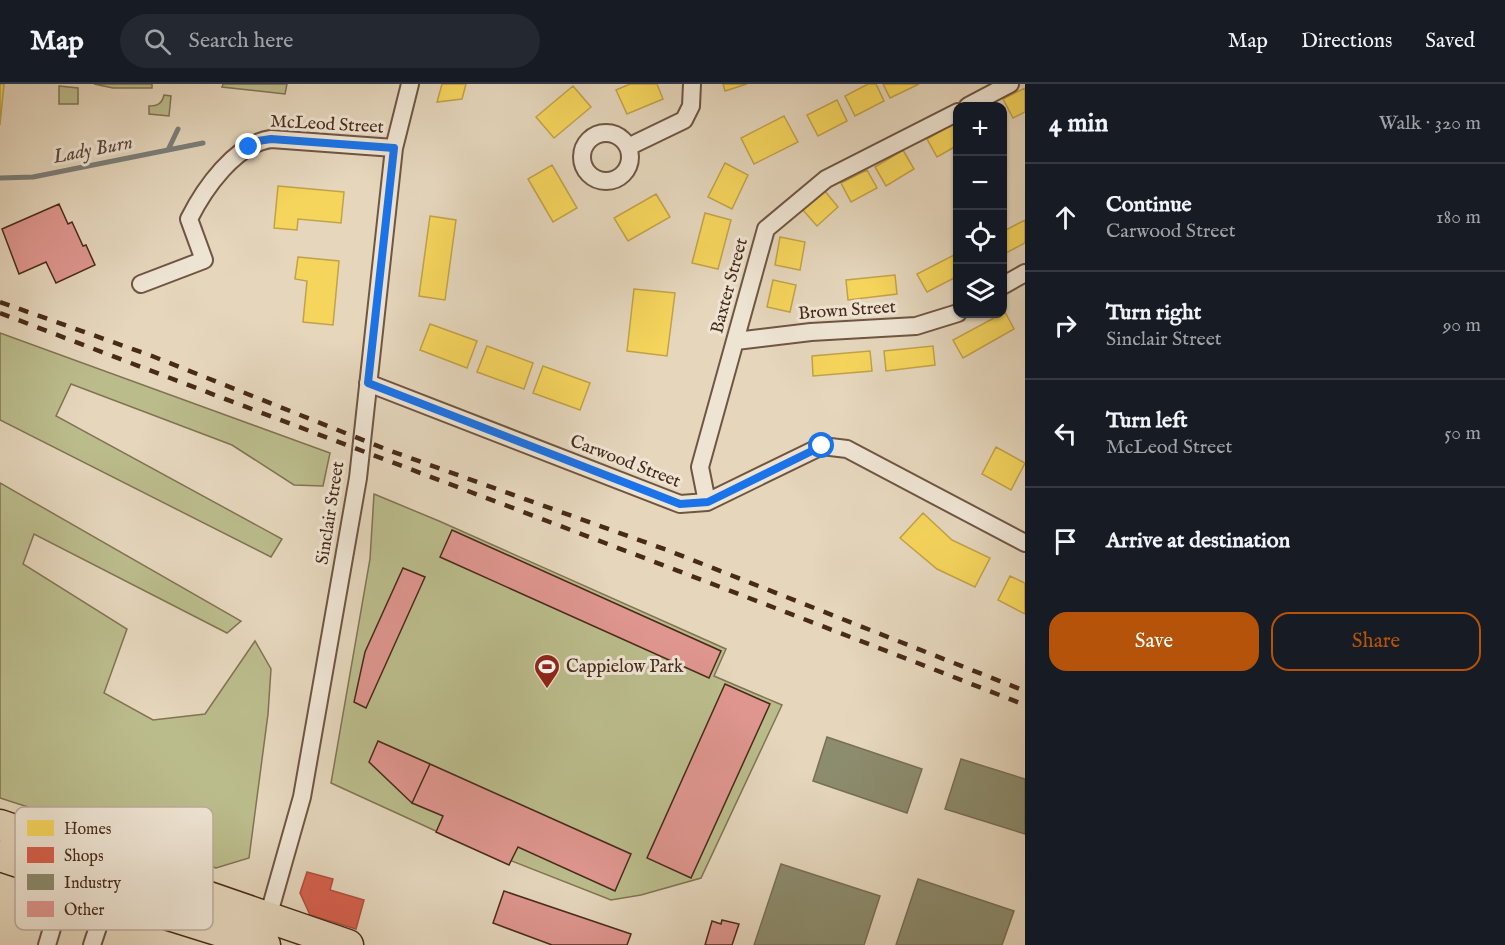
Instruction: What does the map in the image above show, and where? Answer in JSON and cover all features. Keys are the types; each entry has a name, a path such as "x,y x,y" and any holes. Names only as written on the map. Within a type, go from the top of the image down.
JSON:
{"highway":[{"path":"0,825 15,830"},
{"path":"0,856 15,861"},
{"path":"213,911 264,935"},
{"path":"213,922 264,935 348,945"}],"street":[{"name":"Sinclair Street","path":"264,935 302,797 358,478 394,148 410,84"},
{"path":"628,147 684,120 691,106 692,84"},
{"path":"976,102 1010,84"},
{"name":"Baxter Street","path":"708,502 700,467 766,229 826,179 953,114"},
{"name":"McLeod Street","path":"141,284 204,260 189,219 198,201 224,170 258,141 271,139 394,148"},
{"path":"1007,283 1025,273"},
{"name":"Brown Street","path":"736,341 811,332 916,326 953,313"},
{"name":"Carwood Street","path":"368,383 680,504 708,502 809,451 822,446 835,446 858,453 1025,543"},
{"path":"47,945 51,930"},
{"path":"93,945 98,930"}],"green space":[{"path":"94,84 152,84 152,88 113,88"},
{"path":"223,84 287,84 285,94 222,87"},
{"path":"59,86 78,88 78,104 59,104"},
{"path":"164,95 171,96 169,116 149,114 149,106 159,104"},
{"path":"0,333 330,453 323,486 294,485 232,445 71,384 56,416 282,539 271,557 0,420"},
{"path":"0,483 241,621 227,633 34,534 23,564 127,629 104,693 153,720 205,714 255,641 271,669 268,714 249,858 213,867 213,807 28,807 0,798"},
{"name":"Cappielow Park","path":"374,494 726,649 714,676 782,705 701,878 641,895 611,900 438,832 331,783 370,559"}],"building: Homes":[{"path":"0,84 4,84 0,125"},
{"path":"442,84 466,84 462,99 437,102"},
{"path":"630,84 657,84 663,99 627,114 616,90"},
{"path":"723,84 747,84 725,91"},
{"path":"868,84 876,84 884,101 855,116 845,96"},
{"path":"883,84 919,84 890,98"},
{"path":"573,86 591,107 554,138 536,117"},
{"path":"1025,88 1025,112 1013,118 1007,102 1003,99"},
{"path":"837,100 847,121 818,136 807,115"},
{"path":"784,116 798,142 754,164 741,138"},
{"path":"953,123 953,148 937,157 927,139"},
{"path":"903,150 914,169 886,186 875,167"},
{"path":"725,163 748,175 732,209 708,197"},
{"path":"552,165 577,208 553,222 528,179"},
{"path":"867,170 877,188 851,202 841,183"},
{"path":"278,186 344,192 341,223 298,219 297,230 274,228"},
{"path":"824,190 838,207 817,226 802,209"},
{"path":"656,194 670,217 628,241 614,218"},
{"path":"705,213 731,220 718,269 692,263"},
{"path":"430,216 456,220 445,300 419,296"},
{"path":"1025,220 1025,243 1007,252 1007,229"},
{"path":"780,237 805,242 800,270 775,265"},
{"path":"953,256 953,279 927,292 917,274"},
{"path":"298,257 339,261 333,325 303,322 307,281 295,279"},
{"path":"895,275 897,294 848,300 846,280"},
{"path":"773,280 796,285 790,312 767,307"},
{"path":"634,289 675,293 667,356 627,351"},
{"path":"1007,316 1014,329 963,358 953,340 994,318 1007,318"},
{"path":"430,324 477,341 467,368 420,350"},
{"path":"487,346 533,363 524,389 477,372"},
{"path":"933,346 935,365 886,371 884,351"},
{"path":"870,351 872,371 813,376 812,356"},
{"path":"543,366 590,383 580,410 533,393"},
{"path":"996,447 1025,463 1011,490 982,474"},
{"path":"923,513 952,540 990,558 975,587 937,569 900,538"},
{"path":"1010,576 1025,583 1025,614 998,600"}],"building: Shops":[{"path":"307,872 333,879 330,890 364,900 356,929 310,915 300,893"}],"building: Industry":[{"path":"827,737 922,769 907,813 813,781"},
{"path":"961,759 1025,779 1025,834 945,809"},
{"path":"781,864 880,896 864,945 754,945"},
{"path":"918,879 1014,911 1002,945 896,945"}],"building: Other":[{"path":"59,204 68,224 72,222 83,246 86,245 95,265 56,283 46,262 19,274 2,229"},
{"path":"452,530 721,651 709,678 440,557"},
{"path":"403,568 425,577 366,708 354,702 365,652"},
{"path":"725,684 770,704 691,878 647,858"},
{"path":"378,741 430,764 412,803 369,762"},
{"path":"430,764 631,854 615,891 518,847 509,865 436,832 443,816 412,803"},
{"path":"504,891 631,934 627,945 552,945 493,923"},
{"path":"722,920 739,924 732,945 705,945 712,921 721,924"}],"waterway":[{"name":"Lady Burn","path":"168,150 178,129"},
{"name":"Lady Burn","path":"0,178 33,177 203,143"}],"railway":[{"path":"0,302 152,356 388,450 667,550 1025,691"},
{"path":"0,313 1025,705"}],"place":[{"name":"Cappielow Park","path":"547,690"}],"route":[{"path":"249,147 258,141 271,139 394,148 368,383 680,504 708,502 822,446"}]}
